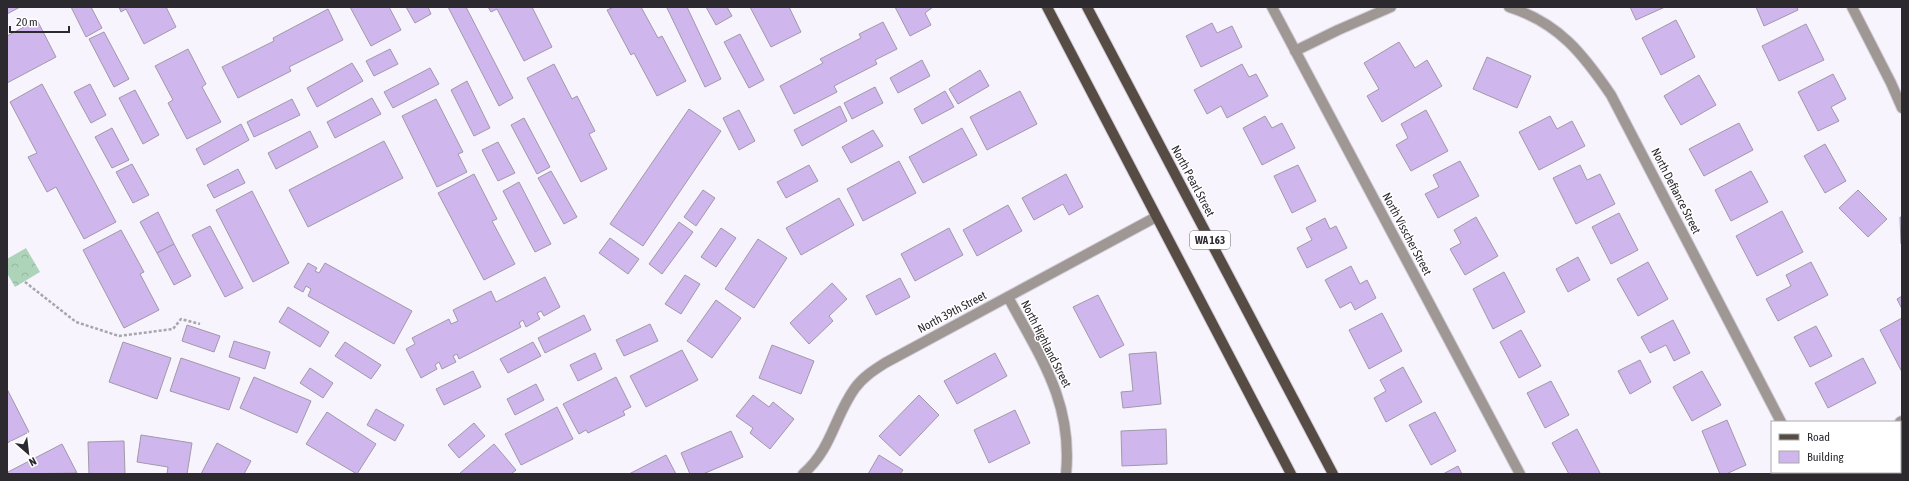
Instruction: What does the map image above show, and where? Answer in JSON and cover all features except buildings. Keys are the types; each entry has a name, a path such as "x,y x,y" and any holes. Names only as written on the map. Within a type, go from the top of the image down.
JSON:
{"main road":[{"name":"WA 163","path":"1047,7 1291,474"},
{"name":"North Pearl Street","path":"1087,7 1333,474"}],"street":[{"name":"North Visscher Street","path":"1272,7 1520,474"},
{"path":"1295,51 1391,7"},
{"name":"North Defiance Street","path":"1510,7 1538,19 1556,30 1580,53 1611,95 1780,421"},
{"path":"1852,7 1891,83 1902,108"},
{"name":"North 39th Street","path":"803,474 818,459 826,446 849,398 862,380 885,363 1156,217"},
{"name":"North Highland Street","path":"1008,297 1058,396 1065,427 1067,448 1066,474"}],"path":[{"path":"25,282 76,322 119,336 173,329 181,319 200,324"}],"green space":[{"path":"26,248 40,272 15,287 7,273 7,259"}]}
